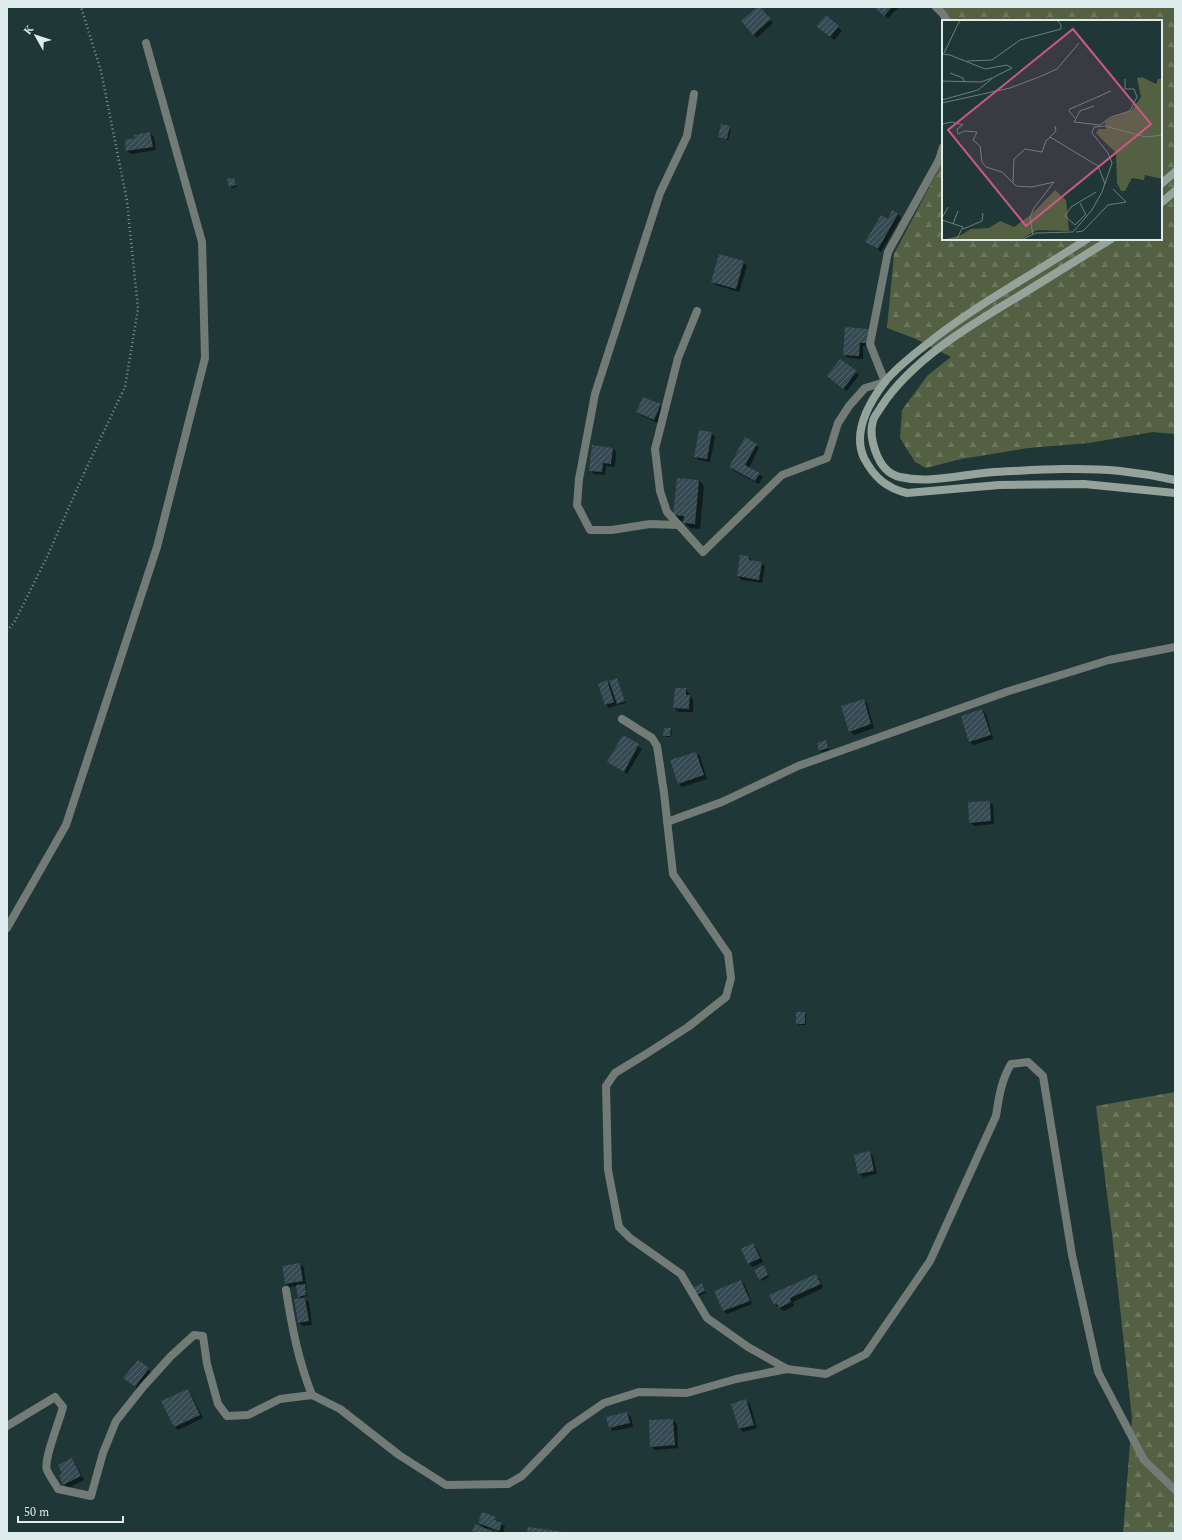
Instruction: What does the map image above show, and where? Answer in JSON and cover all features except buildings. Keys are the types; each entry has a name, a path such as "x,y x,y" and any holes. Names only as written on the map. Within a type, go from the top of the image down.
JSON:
{"main road":[{"path":"1162,183 1175,172"},
{"path":"1162,202 1175,191"},
{"path":"1085,240 952,324 917,352 885,382 866,411 860,432 860,444 864,456 870,468 880,480 894,490 907,492 998,485 1084,484 1175,493"},
{"path":"1109,240 978,321 933,354 908,375 890,394 873,420 872,434 874,448 880,462 889,473 899,477 919,479 948,478 992,472 1086,470 1120,471 1175,480"}],"street":[{"path":"936,7 946,20"},
{"path":"7,928 66,825 157,547 204,358 202,242 146,43"},
{"path":"678,525 650,524 612,530 590,530 577,504 581,466 595,394 660,193 687,136 694,94"},
{"path":"697,311 678,358 654,449 660,491 667,512 703,552 782,475 827,458 838,423 849,406 865,388 885,382 870,344 888,252 939,160 942,150"},
{"path":"667,822 722,802 798,766 1009,691 1109,660 1175,647"},
{"path":"622,719 652,738 657,746 673,874 728,954 731,978 726,997 688,1027 615,1073 606,1086 608,1170 619,1227 630,1238 681,1274 707,1318 748,1347 787,1369"},
{"path":"7,1426 55,1397 63,1407 60,1422 50,1448 46,1469 58,1489 91,1496 103,1453 116,1421 162,1366 194,1335 203,1336 207,1364 218,1404 227,1416 248,1415 280,1399 312,1395 340,1409 399,1455 446,1485 508,1484 522,1476 569,1427 604,1404 639,1392 687,1393 736,1379 787,1369 826,1374 866,1354 930,1261 996,1116 999,1092 1004,1076 1011,1064 1028,1062 1043,1076 1072,1255 1098,1372 1144,1460 1175,1490"},
{"path":"286,1290 302,1372 312,1395"}],"path":[{"path":"7,631 15,621 47,557 85,471 125,387 138,309 127,201 101,71 81,7"}],"green space":[{"path":"939,7 1175,7 1175,434 1153,432 1089,443 1028,448 961,459 926,468 915,462 900,438 902,410 928,375 951,357 916,339 887,328 894,254 942,163 942,240 1162,240 1162,20 946,20"},
{"path":"1175,1092 1175,1533 1123,1533 1132,1418 1112,1234 1096,1106"}]}
